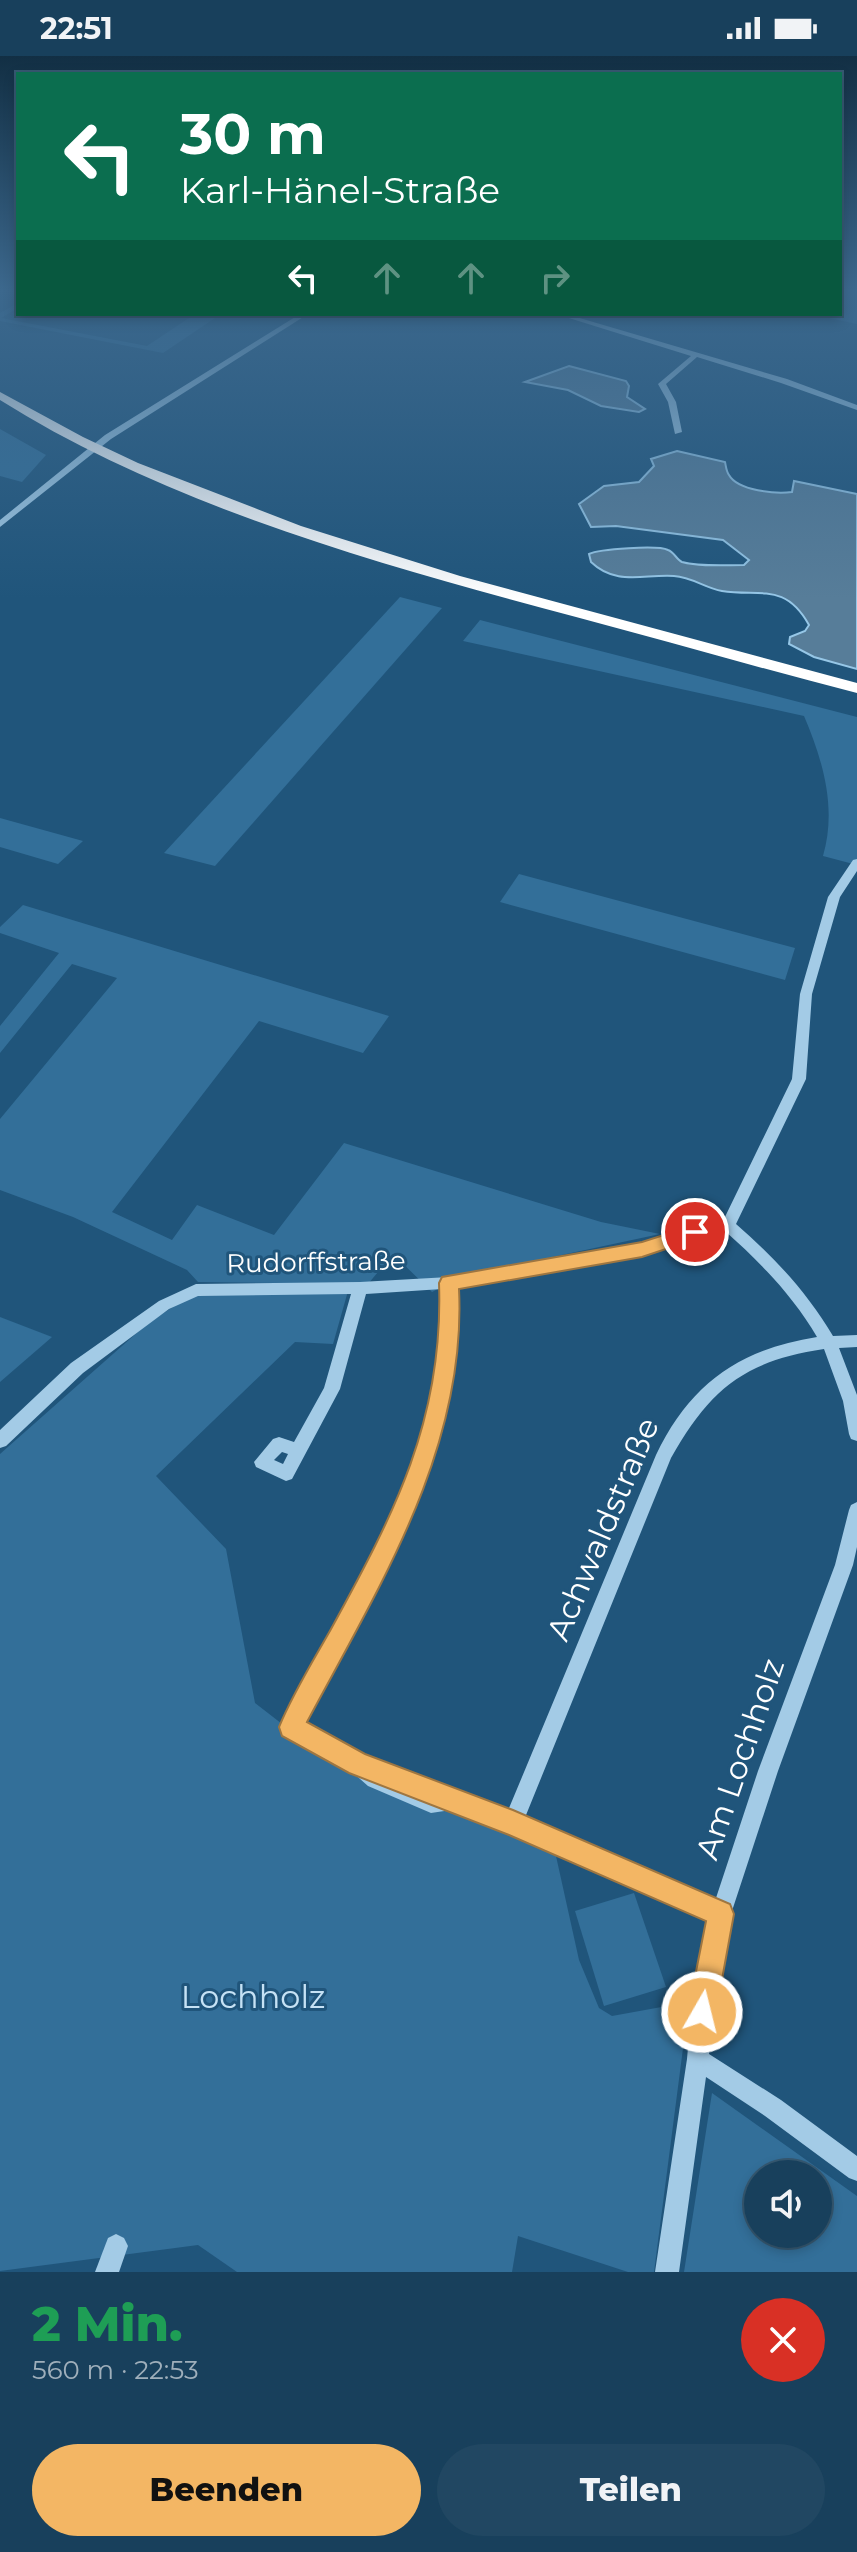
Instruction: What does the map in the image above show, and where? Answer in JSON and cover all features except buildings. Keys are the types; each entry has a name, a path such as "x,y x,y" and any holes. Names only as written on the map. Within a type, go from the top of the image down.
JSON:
{"highway":[{"path":"0,395 44,421 156,476 259,516 467,583 857,688"},
{"path":"0,405 135,475 253,523 348,556 457,589 857,698"}],"street":[{"path":"0,524 108,437 179,392"},
{"path":"667,392 672,402 678,432"},
{"path":"810,392 857,408"},
{"path":"857,862 834,897 806,994 799,1079 728,1225 797,1293 831,1341 844,1376 857,1434"},
{"name":"Rudorffstraße","path":"0,1441 77,1368 143,1318 182,1294 215,1287 360,1288 449,1283 642,1250 678,1236 728,1225"},
{"path":"449,1283 451,1325 448,1365 425,1458 390,1544 291,1727 358,1764 375,1779 431,1803 454,1800 513,1823 721,1914"},
{"path":"298,1451 332,1389 360,1288"},
{"name":"Achwaldstraße","path":"513,1823 664,1455 682,1419 710,1389 735,1370 788,1348 831,1341 857,1341"},
{"name":"Am Lochholz","path":"667,2272 698,2059 704,1989 721,1914 768,1771 844,1565 857,1510"},
{"path":"698,2059 773,2108 857,2170"},
{"path":"107,2272 116,2246"}],"green space":[{"path":"0,429 46,455 22,482 0,476"},
{"path":"400,597 442,608 215,866 164,853"},
{"path":"480,620 857,717 857,865 823,856 829,820 826,785 804,716 463,641"},
{"path":"0,818 83,841 58,864 0,847"},
{"path":"519,874 795,948 785,980 500,902"},
{"path":"23,905 389,1016 363,1053 259,1021 112,1212 172,1240 197,1205 274,1235 344,1143 601,1222 660,1234 463,1276 432,1292 393,1254 368,1284 198,1282 187,1270 73,1217 0,1190 0,1119 117,978 72,964 0,1053 0,1026 59,953 0,933 0,927"},
{"name":"Lochholz","path":"348,1291 333,1344 295,1342 156,1476 226,1549 255,1703 317,1751 554,1847 579,1960 599,2008 612,2016 689,2002 654,2272 628,2272 518,2236 512,2272 237,2272 198,2245 0,2271 0,1454 148,1323 190,1296"},
{"path":"0,1317 52,1337 0,1382"},
{"path":"634,1893 666,1987 604,2006 575,1911"},
{"path":"712,2093 806,2160 744,2160 744,2248 832,2248 832,2178 857,2196 857,2272 684,2272"}],"shaded area":[{"path":"573,392 628,392 627,397 645,409 639,412 601,406"},
{"path":"677,451 725,462 727,472 734,480 758,490 792,492 794,481 857,494 857,669 814,657 789,644 790,637 805,631 809,625 791,602 781,597 722,591 681,577 620,576 610,574 591,562 589,554 595,552 641,548 668,550 682,562 697,565 744,565 749,560 723,540 616,526 591,527 579,504 604,486 639,482 654,466 651,459"}],"route":[{"path":"695,1232 642,1250 449,1283 451,1325 448,1365 425,1458 390,1544 291,1727 358,1764 513,1823 721,1914 704,1989 702,2012"}]}
